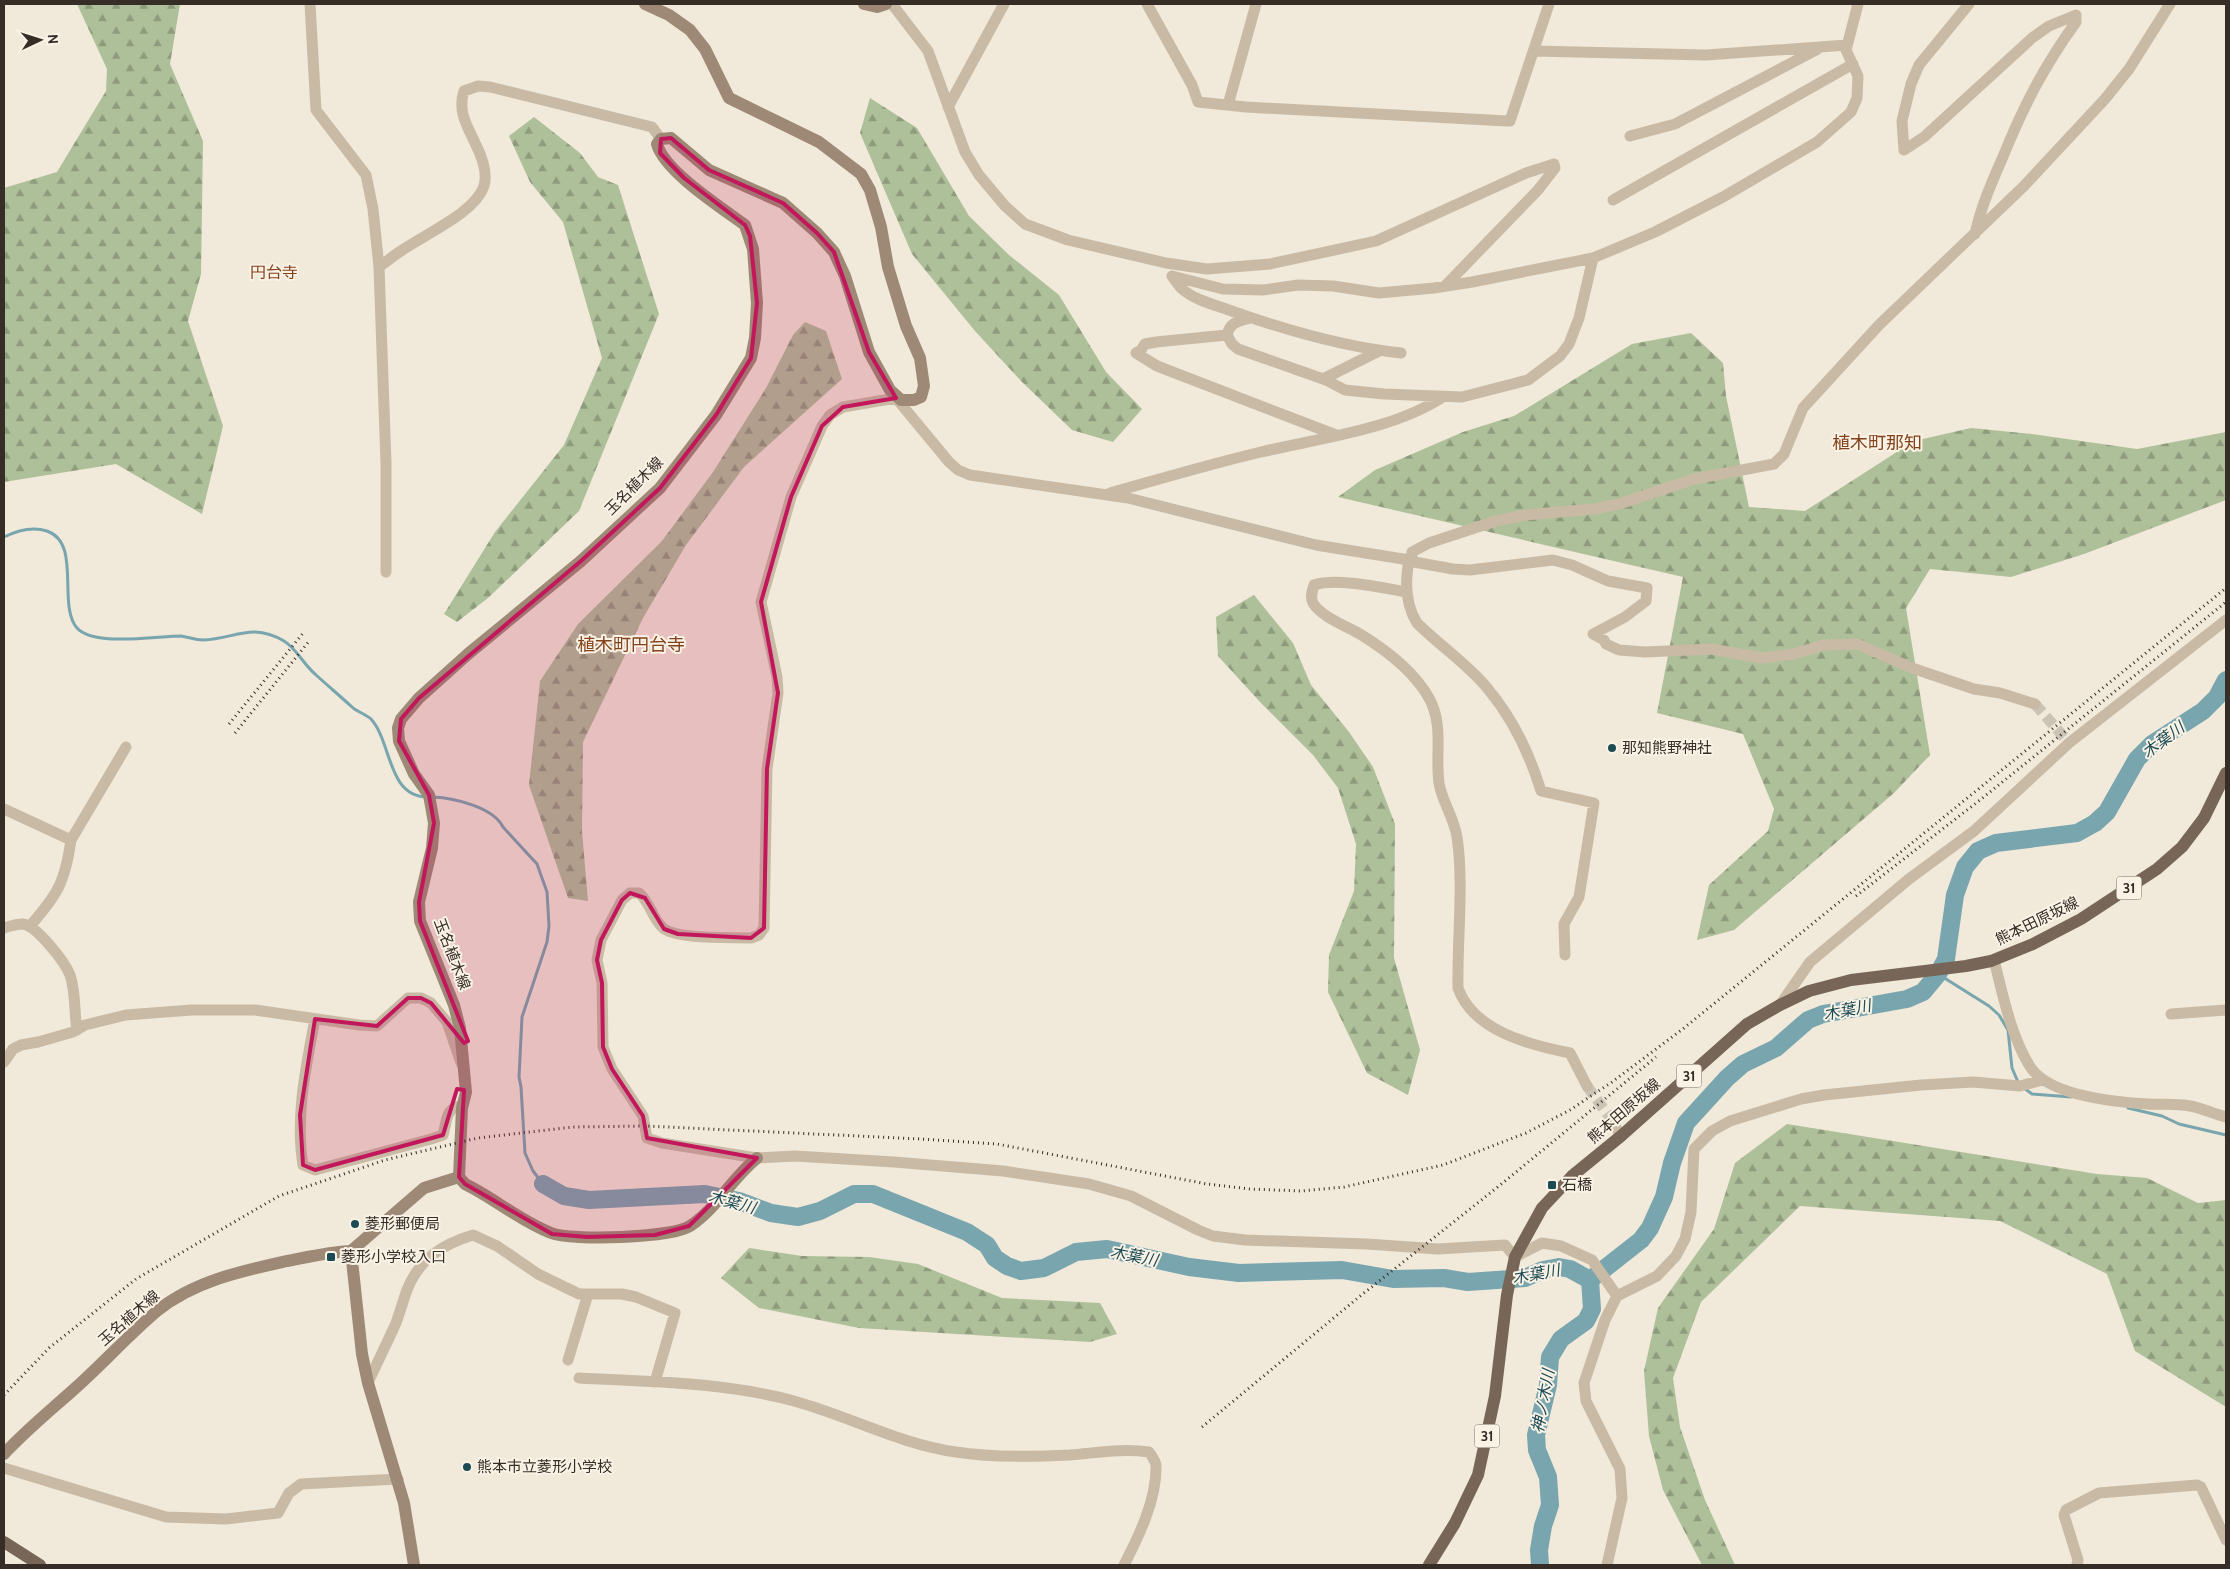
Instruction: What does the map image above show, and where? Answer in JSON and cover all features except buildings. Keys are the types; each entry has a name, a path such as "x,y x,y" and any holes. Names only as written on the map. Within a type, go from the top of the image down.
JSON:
{"main road":[{"path":"645,4 670,15 690,30 706,49 729,98 820,142 861,174 870,190 881,227 888,267 906,326 920,358 924,386 921,397 914,400 896,398 869,352 845,276 838,260 834,252 817,233 783,203 709,170 671,138 661,139"},
{"path":"864,4 877,7 886,4"},
{"name":"玉名植木線","path":"459,1177 463,1106 466,1092 460,1028 454,1005 420,921 419,902 427,874 434,823 428,795 414,774 399,741 398,728 401,719 419,698 482,642 581,561 660,488 716,414 751,358 756,338 757,303 753,249 750,236 745,225 684,178 660,153 657,144 661,139"},
{"name":"熊本田原坂線","path":"1429,1565 1456,1523 1478,1475 1495,1396 1507,1295 1514,1263 1542,1208 1572,1176 1621,1136 1747,1024 1780,1005 1809,991 1850,980 1966,966 1994,960 2033,944 2081,919 2157,869 2182,847 2204,818 2226,773"},
{"path":"414,1565 410,1532 398,1479 368,1383 357,1319 351,1251 424,1188 459,1177 465,1184 552,1234 587,1237 656,1235 674,1232 689,1226 713,1206 741,1171 757,1158"},
{"name":"玉名植木線","path":"4,1454 29,1428 82,1382 158,1310 180,1296 203,1284 249,1269 335,1252 351,1251"},
{"path":"4,1542 40,1565"}],"street":[{"path":"310,4 316,110 366,175 373,210 379,267 386,463 386,572"},
{"path":"892,4 928,51 965,152 978,175 1005,206 1025,224 1068,240 1166,263 1208,268 1270,264 1376,241 1526,173 1554,164 1555,168 1552,174 1538,190 1445,286"},
{"path":"948,106 1004,4"},
{"path":"1147,4 1192,85 1198,102 1510,121 1549,4"},
{"path":"1228,104 1256,4"},
{"path":"1172,276 1223,289 1263,290 1298,285 1333,286 1379,293 1445,286 1543,269 1593,258 1655,232 1723,197 1817,142 1851,112 1857,98 1858,76 1846,50 1858,4"},
{"path":"1969,4 1919,65 1902,121 1904,150 1924,138 2032,38 2049,26 2076,15 2076,22 2052,57 2024,106 1980,209 1975,234"},
{"path":"1565,955 1564,924 1579,897 1594,803 1541,791 1533,764 1513,726 1488,688 1417,623 1409,611 1407,592 1408,564 1412,558 1412,552 1416,548 1496,521 1525,515 1603,508 1694,479 1774,464 1784,454 1803,408 1875,329 2024,186 2105,99 2129,69 2170,4"},
{"path":"1534,51 1706,55 1847,45"},
{"path":"1630,136 1675,124 1822,47"},
{"path":"1613,200 1853,64"},
{"path":"379,267 400,251 474,203 483,188 485,178 483,159 472,139 462,114 461,100 464,91 478,86 490,87 618,117 652,127 661,139"},
{"path":"1250,318 1234,322 1228,328 1227,335 1232,344 1238,349 1323,379 1345,390 1462,397 1528,380 1560,356 1569,344 1579,318 1593,258"},
{"path":"1166,263 1172,276 1181,288 1192,295 1250,318 1379,351 1401,353"},
{"path":"1227,335 1145,344 1136,353 1156,366 1336,435"},
{"path":"1323,379 1379,351"},
{"path":"1107,494 1232,459 1354,432 1406,416 1430,406 1443,397"},
{"path":"1412,558 1403,559 1354,553 1107,494 1001,481 970,475 958,470 949,462 896,398 843,407 830,415 822,426 791,497 761,602 777,677 778,692 767,769 764,928 759,935 751,938 678,934 664,929 644,898 638,893 630,894 622,900 601,940 597,960 602,983 603,1047 612,1069 643,1116 647,1138 662,1143 757,1158 795,1156 1003,1171 1089,1184 1131,1196 1213,1236 1245,1240 1367,1244 1438,1249 1505,1246 1514,1263 1542,1243 1560,1246 1592,1260 1617,1296"},
{"path":"1412,558 1414,562 1470,570 1553,560 1572,565 1608,581 1647,588 1646,601 1625,616 1593,634 1604,640 1606,644 1619,650 1645,652 1711,649 1762,658 1794,654 1823,644 1857,644 1912,668 1966,686 2000,693 2035,704"},
{"path":"1407,592 1347,583 1319,583 1314,585 1311,595 1314,604 1326,615 1384,650 1411,674 1429,697 1437,717 1439,782 1443,798 1454,822 1457,839 1459,906 1458,988 1461,998 1488,1024 1540,1047 1570,1053 1587,1086"},
{"path":"1780,1005 1810,962 1908,879 1974,831 2070,743 2226,620"},
{"path":"30,926 52,902 58,892 67,864 71,840 126,747"},
{"path":"4,809 71,840"},
{"path":"4,928 14,925 30,926 64,964 70,976 77,1030"},
{"path":"1994,960 2011,1027 2029,1066 2042,1080 2061,1089 2098,1098 2146,1104 2189,1106 2226,1117"},
{"path":"4,1062 13,1049 21,1045 38,1042 77,1030 85,1025 126,1015 192,1010 255,1010 377,1026 408,998 421,998 431,1004 447,1022 464,1072"},
{"path":"2171,1014 2226,1010"},
{"path":"315,1018 300,1114 300,1146 303,1165 315,1170 442,1135 447,1113 456,1106 463,1106"},
{"path":"1607,1565 1622,1498 1620,1469 1586,1401 1584,1383 1605,1320 1617,1296 1657,1276 1676,1256 1685,1239 1691,1212 1694,1149 1712,1131 1730,1121 1801,1099 1824,1095 1973,1082 2020,1086 2042,1080"},
{"path":"1610,1119 1621,1136"},
{"path":"368,1383 396,1322 408,1288 418,1271 430,1255 457,1240 473,1235 496,1246 538,1274 579,1294 622,1294 636,1297 676,1313 655,1382"},
{"path":"568,1360 588,1294"},
{"path":"580,1378 716,1386 795,1401 916,1444 954,1452 1021,1456 1070,1455 1112,1450 1149,1452 1156,1464 1148,1512 1124,1565"},
{"path":"4,1468 166,1517 226,1519 278,1513 289,1493 301,1484 398,1479"},
{"path":"2077,1565 2078,1560 2064,1516 2066,1510 2099,1493 2197,1484 2201,1487 2226,1540"}],"highlighted area":[{"path":"671,138 709,170 783,203 817,233 834,252 869,352 896,398 843,407 822,426 791,497 761,602 778,693 767,769 764,928 751,938 678,934 664,929 645,898 630,893 622,900 601,940 597,960 602,983 603,1047 612,1069 643,1116 647,1138 757,1158 689,1226 655,1235 587,1237 552,1234 465,1184 459,1177 464,1090 457,1089 443,1135 315,1170 303,1165 300,1115 315,1019 377,1026 408,998 421,998 431,1003 464,1043 468,1041 420,921 419,902 434,823 429,795 399,741 401,719 419,698 581,561 660,488 716,415 751,358 757,303 750,236 745,225 684,178 660,153 661,139"}],"green space":[{"path":"77,4 180,4 170,64 203,141 201,274 188,321 223,426 202,514 116,464 4,482 4,188 57,172 106,91 107,69"},
{"path":"870,98 917,128 969,216 1009,255 1059,295 1106,372 1142,409 1113,442 1072,430 1021,381 975,331 912,254 860,133"},
{"path":"534,117 580,153 598,177 618,185 659,314 579,511 488,598 457,622 444,614 495,532 564,445 602,358 563,222 530,182 509,136"},
{"path":"805,322 826,331 842,379 744,467 686,545 643,618 583,742 582,831 588,901 568,898 529,785 540,681 578,624 662,541 713,472 766,388 793,335"},
{"path":"1691,333 1723,363 1726,396 1749,507 1805,511 1914,441 1971,428 2032,434 2137,449 2226,432 2226,500 2084,554 2011,577 1930,569 1906,608 1930,755 1894,793 1734,930 1697,940 1709,885 1768,831 1774,809 1743,734 1657,713 1683,577 1338,497 1375,470 1463,432 1514,416 1632,344"},
{"path":"1254,595 1293,643 1311,685 1349,732 1373,767 1395,824 1394,958 1420,1050 1408,1095 1367,1073 1328,992 1329,955 1354,891 1356,844 1338,788 1313,755 1260,702 1218,656 1216,617"},
{"path":"1787,1124 2097,1174 2147,1178 2198,1203 2226,1200 2226,1407 2135,1351 2107,1274 2000,1221 1800,1206 1701,1302 1673,1378 1680,1427 1705,1500 1735,1565 1702,1565 1663,1490 1649,1436 1644,1371 1658,1308 1714,1229 1735,1163"},
{"path":"749,1248 802,1256 869,1257 918,1264 1002,1298 1100,1303 1117,1334 1090,1342 859,1328 759,1308 721,1278"}],"waterway":[{"path":"4,537 15,532 36,529 47,531 58,538 64,548 67,561 71,618 77,628 85,634 111,639 181,636 203,640 252,632 272,635 284,641 311,670 354,709 371,719 378,729 397,778 404,788 414,794 427,797"},
{"name":"木葉川","path":"543,1184 564,1196 589,1200 705,1194 739,1201 771,1213 798,1217 820,1211 854,1194 873,1194 967,1232 987,1245 995,1258 1007,1266 1021,1271 1044,1268 1076,1252 1107,1249 1189,1267 1239,1273 1342,1270 1393,1279 1444,1278 1468,1282 1525,1278 1543,1270 1559,1267 1570,1269 1590,1280 1641,1240 1650,1228 1664,1197 1672,1163 1686,1123 1727,1078 1743,1064 1776,1048 1808,1020 1823,1014 1907,999 1923,992 1938,974 1946,959 1955,895 1965,867 1978,851 1996,843 2077,833 2095,823 2107,812 2137,759 2152,744 2203,711 2217,697 2226,680"},
{"path":"433,797 462,802 491,814 537,864 547,892 549,926 547,942 522,1017 519,1077 525,1153 533,1171 543,1184"},
{"path":"1938,974 1989,1006 1999,1015 2008,1030 2012,1068 2018,1082"},
{"path":"2024,1088 2032,1094 2071,1097"},
{"path":"2128,1108 2162,1116 2179,1124 2226,1135"},
{"name":"神ノ木川","path":"1540,1565 1539,1550 1543,1526 1550,1505 1548,1477 1537,1450 1536,1435 1548,1385 1550,1357 1561,1339 1586,1321 1592,1309 1590,1280"}],"tunnel":[{"path":"2035,704 2069,743"},
{"path":"1587,1086 1611,1119"}],"railway":[{"path":"4,1395 49,1348 136,1279 279,1196 385,1160 478,1138 573,1127 646,1126 921,1139 997,1144 1207,1184 1250,1189 1301,1191 1344,1187 1443,1165 1526,1133 1570,1110 1612,1082 1684,1028 2226,588"},
{"path":"1856,896 1980,800 2226,602"},
{"path":"229,724 304,632"},
{"path":"235,733 310,640"},
{"path":"1202,1427 1359,1297 1499,1186 1656,1057"}],"place":[{"name":"那知熊野神社","path":"1612,748"},
{"name":"石橋","path":"1552,1185"},
{"name":"菱形郵便局","path":"355,1224"},
{"name":"菱形小学校入口","path":"331,1257"},
{"name":"熊本市立菱形小学校","path":"467,1467"}],"district":[{"name":"円台寺","path":"274,272"},
{"name":"植木町那知","path":"1877,443"},
{"name":"植木町円台寺","path":"631,645"}]}
